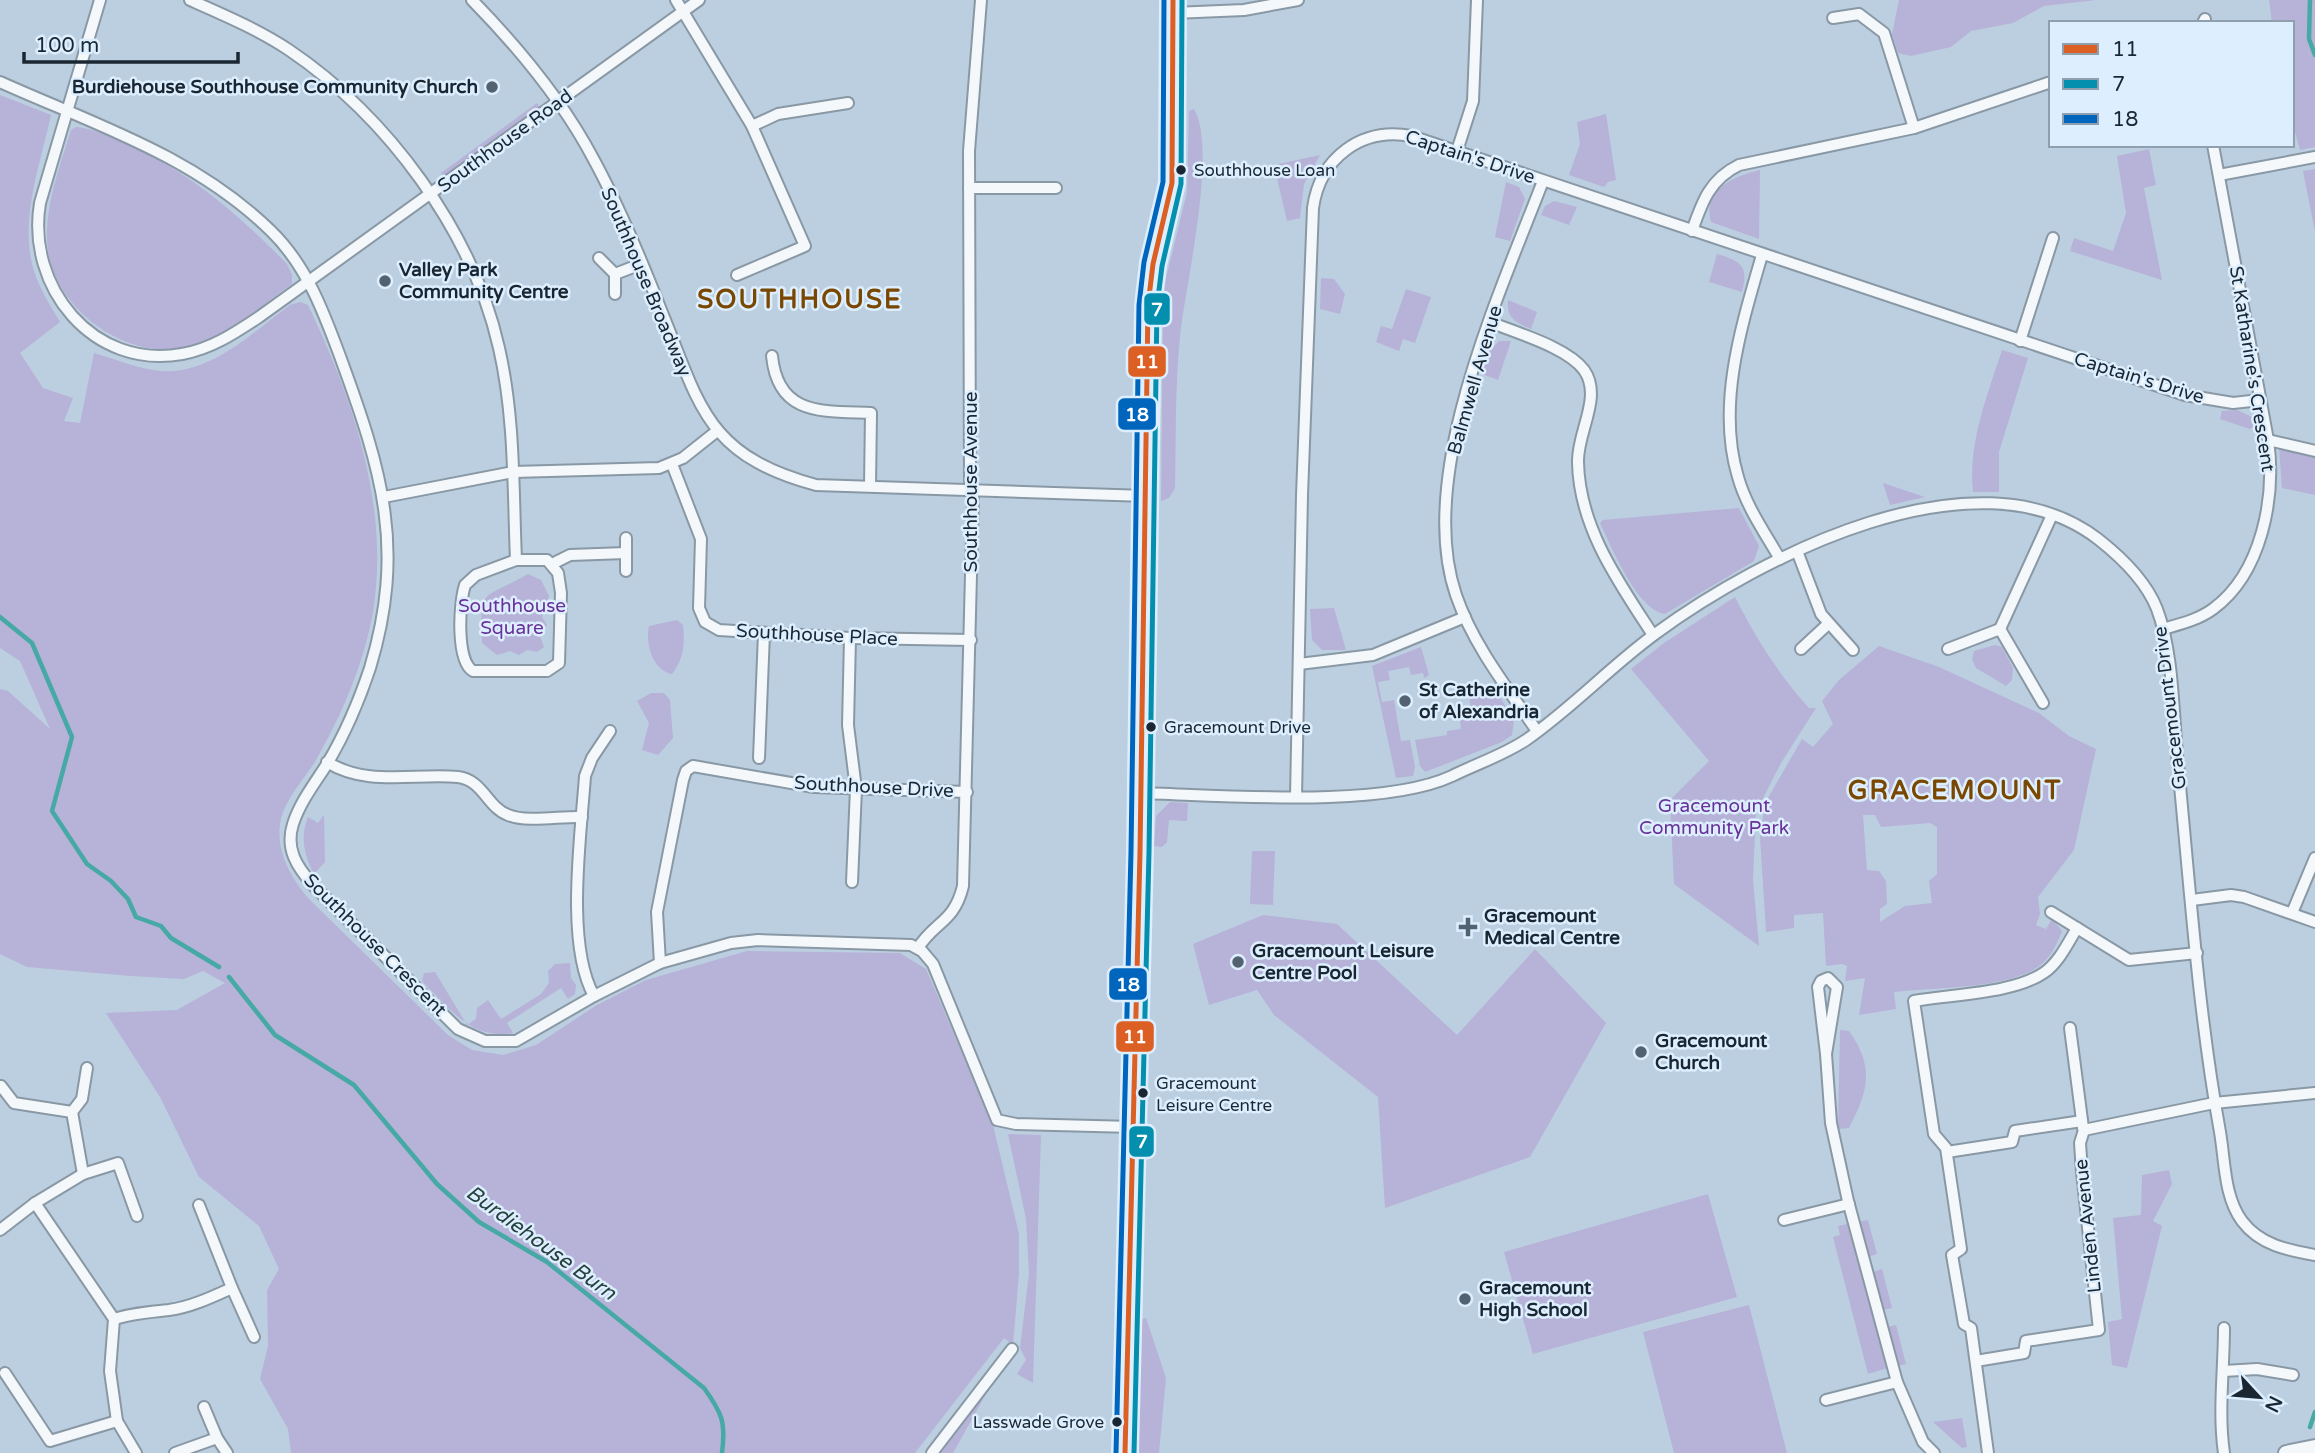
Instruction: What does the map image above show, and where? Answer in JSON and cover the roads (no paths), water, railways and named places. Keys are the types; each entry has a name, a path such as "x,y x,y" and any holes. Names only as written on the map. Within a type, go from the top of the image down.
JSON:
{"main road":[{"path":"1125,1453 1148,305 1153,264 1172,183 1173,6"}],"street":[{"name":"Southhouse Road","path":"100,0 40,203 37,238 43,268 53,290 75,320 91,333 142,354 181,354 228,336 559,103 699,0"},
{"path":"190,0 262,34 328,80 358,108 431,194 452,228 480,284 506,390 513,472 516,560"},
{"name":"Southhouse Broadway","path":"472,0 559,103 593,158 641,264 694,395 717,432 750,459 780,475 816,485 1146,496"},
{"path":"676,0 752,126 805,246 737,275"},
{"name":"Southhouse Avenue","path":"918,948 948,920 960,900 967,792 971,640 969,188 973,79 981,0"},
{"path":"1173,6 1244,10 1298,0"},
{"path":"1457,151 1473,101 1477,0"},
{"path":"1833,18 1859,14 1884,33 1914,128"},
{"name":"Southhouse Crescent","path":"0,82 146,143 230,195 285,245 309,281 360,412 384,497 387,589 379,630 361,693 293,824 290,848 293,859 313,885 458,1029 485,1041 516,1041 594,996 660,963 731,943 758,940 901,944 918,948"},
{"path":"1692,231 1709,189 1722,174 1739,165 1914,128 2049,83"},
{"path":"752,126 778,114 848,103"},
{"name":"Captain's Drive","path":"1296,797 1305,368 1314,195 1332,161 1351,145 1369,137 1401,135 1457,151 1762,255 2204,400 2233,403 2260,400"},
{"name":"St Katharine's Crescent","path":"2163,629 2197,618 2212,609 2239,581 2265,517 2271,477 2268,440 2213,147"},
{"path":"2218,175 2315,157"},
{"name":"Balmwell Avenue","path":"1537,732 1491,664 1465,617 1448,559 1450,468 1466,397 1489,323 1543,181"},
{"path":"969,188 1056,188"},
{"path":"2020,341 2053,238"},
{"path":"1762,255 1742,325 1735,365 1732,450 1747,501 1780,559"},
{"path":"599,258 615,274 615,294"},
{"path":"615,274 641,264"},
{"path":"1489,323 1566,354 1585,371 1592,392 1578,461 1584,506 1610,566 1653,635"},
{"path":"772,356 776,384 794,401 823,411 871,413 870,486"},
{"path":"384,497 513,472 648,470 672,464 717,432"},
{"path":"2268,440 2315,451"},
{"name":"Southhouse Place","path":"672,464 701,539 701,617 719,630 850,638 971,640"},
{"name":"Gracemount Drive","path":"1139,793 1296,797 1385,792 1442,779 1509,750 1537,732 1653,635 1730,585 1797,551 1883,518 1944,505 2003,505 2053,515 2099,540 2130,569 2153,600 2163,629 2214,1103 2228,1185 2234,1209 2252,1232 2274,1246 2315,1255"},
{"path":"1948,649 2000,629 2053,515"},
{"path":"626,538 626,572"},
{"path":"1797,551 1827,625 1853,650"},
{"path":"552,564 570,555 626,554"},
{"path":"516,560 547,560 552,564 558,573 561,593 559,663 547,671 473,671 467,667 461,653 465,585 476,575 516,560"},
{"path":"1299,664 1373,655 1465,617"},
{"path":"1801,649 1827,625"},
{"path":"2000,629 2043,703"},
{"path":"758,758 764,633"},
{"path":"850,638 848,725 856,789 852,883"},
{"path":"594,996 585,975 578,937 582,817 587,767 610,731"},
{"path":"327,762 353,775 460,777 478,786 496,808 511,816 582,817"},
{"name":"Southhouse Drive","path":"660,963 657,912 687,771 700,766 814,787 967,792"},
{"path":"2292,913 2315,858"},
{"path":"2192,900 2231,895 2315,922"},
{"path":"2051,912 2129,960 2197,953"},
{"path":"1988,1453 1971,1328 1964,1324 1952,1255 1961,1249 1947,1152 1934,1134 1914,1001 2008,987 2037,977 2056,961 2077,928"},
{"path":"918,948 933,964 997,1119 1016,1124 1133,1126"},
{"path":"1826,1054 1837,989 1836,982 1828,978 1821,981 1818,987 1831,1123 1849,1205 1897,1382 1923,1442 1934,1453"},
{"path":"1947,1152 2012,1142 2015,1131 2083,1126 2070,1028"},
{"path":"83,1174 72,1112 82,1099 87,1068"},
{"path":"1,1086 14,1103 72,1112"},
{"path":"2214,1103 2315,1093"},
{"name":"Linden Avenue","path":"1976,1361 2024,1353 2026,1341 2099,1330 2082,1172 2080,1143 2083,1126 2214,1103"},
{"path":"0,1230 34,1203 83,1174 118,1163 137,1216"},
{"path":"34,1203 114,1319 110,1371 117,1421 136,1453"},
{"path":"199,1205 254,1337"},
{"path":"1784,1220 1849,1205"},
{"path":"114,1319 142,1310 169,1310 200,1303 232,1288"},
{"path":"2224,1328 2220,1419 2224,1453"},
{"path":"932,1453 1012,1355"},
{"path":"2224,1370 2257,1369 2293,1375"},
{"path":"5,1373 50,1441 117,1421"},
{"path":"1826,1400 1897,1382"},
{"path":"204,1407 216,1438 227,1453"},
{"path":"175,1453 216,1438"},
{"path":"2286,1453 2315,1447"}],"waterway":[{"path":"2310,0 2309,39 2315,55"},
{"name":"Burdiehouse Burn","path":"0,617 32,643 72,737 52,811 87,864 111,881 128,899 136,917 161,926 171,938 219,967"},
{"name":"Burdiehouse Burn","path":"229,977 275,1035 354,1085 437,1184 479,1222 547,1262 704,1388 715,1404 723,1425 722,1453"},
{"path":"2310,1427 2315,1412"}],"place":[{"name":"Burdiehouse Southhouse Community Church","path":"492,87"},
{"name":"Southhouse Loan","path":"1181,170"},
{"name":"Valley Park Community Centre","path":"385,281"},
{"name":"St Catherine of Alexandria","path":"1405,701"},
{"name":"Gracemount Drive","path":"1151,727"},
{"name":"Gracemount Medical Centre","path":"1468,927"},
{"name":"Gracemount Leisure Centre Pool","path":"1238,962"},
{"name":"Gracemount Church","path":"1641,1052"},
{"name":"Gracemount Leisure Centre","path":"1143,1093"},
{"name":"Gracemount High School","path":"1465,1299"},
{"name":"Lasswade Grove","path":"1117,1422"}],"district":[{"name":"SOUTHHOUSE","path":"800,299"},
{"name":"GRACEMOUNT","path":"1955,790"}],"park label":[{"name":"Southhouse Square","path":"512,617"},
{"name":"Gracemount Community Park","path":"1714,817"}]}
